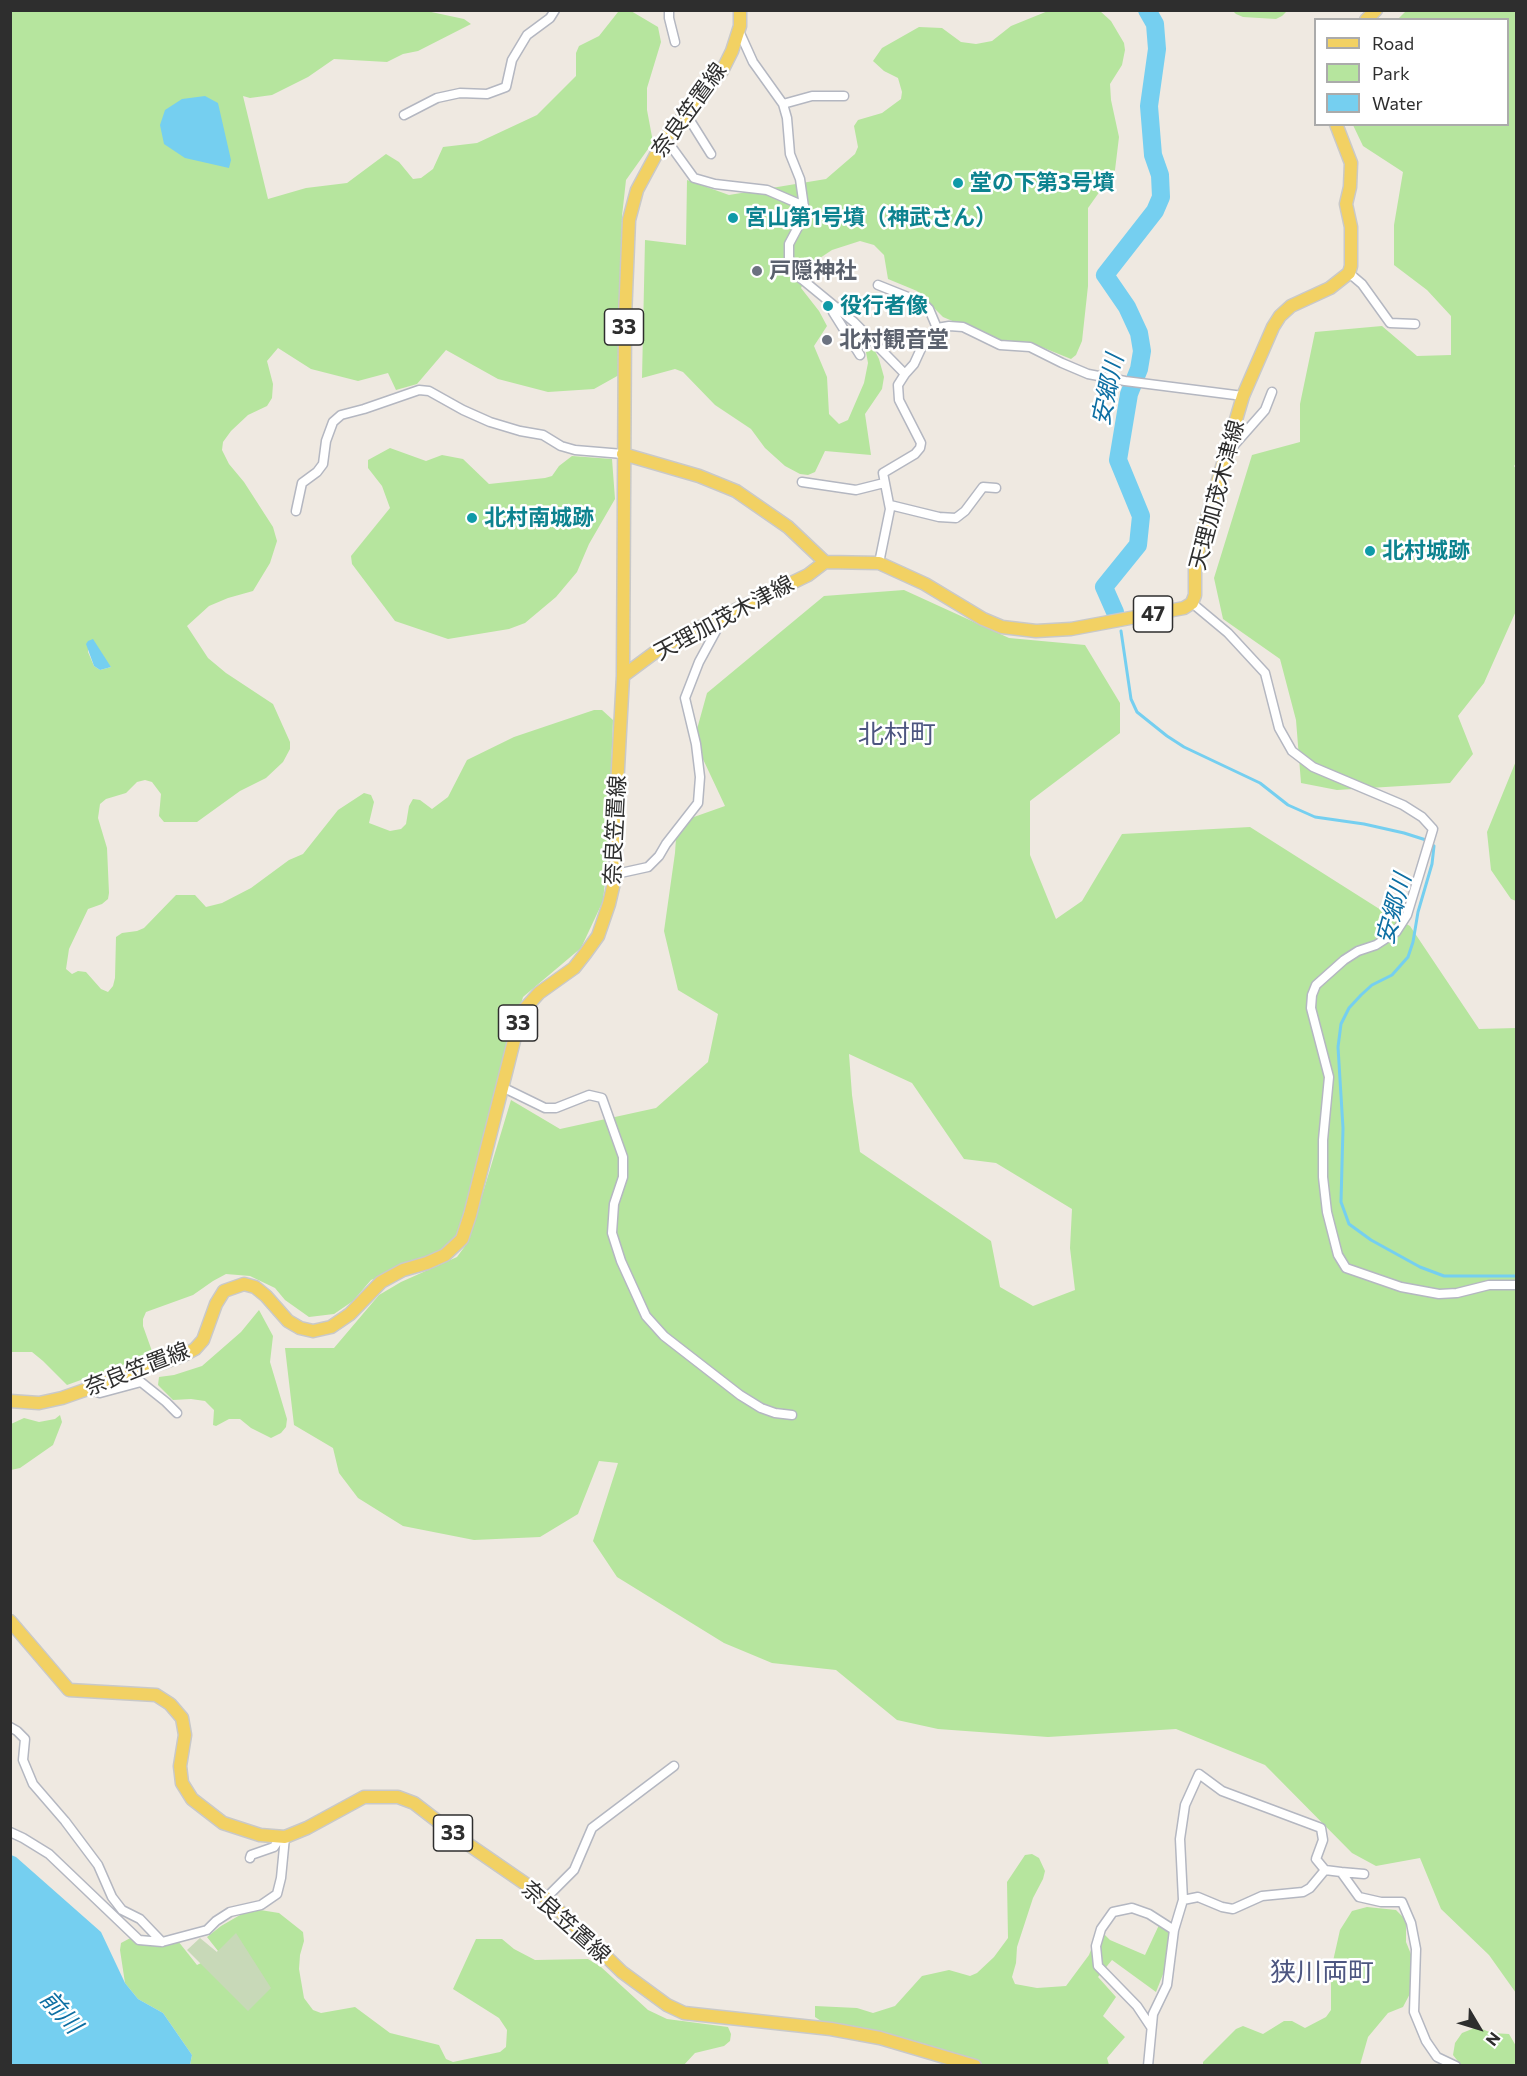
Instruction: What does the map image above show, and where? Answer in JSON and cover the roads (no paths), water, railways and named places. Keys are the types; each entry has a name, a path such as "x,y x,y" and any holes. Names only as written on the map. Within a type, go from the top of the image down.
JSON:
{"main road":[{"name":"奈良笠置線","path":"10,1401 39,1403 62,1398 182,1356 195,1349 203,1340 216,1304 224,1292 244,1284 255,1287 288,1321 300,1328 313,1331 331,1327 350,1314 381,1282 403,1270 445,1255 462,1239 521,1013 539,993 574,968 598,936 616,874 616,805 623,676 625,317 629,220 637,190 665,138 722,71 738,32 740,10"},
{"path":"1337,126 1351,163 1350,187 1346,204 1352,227 1352,266 1349,273"},
{"name":"天理加茂木津線","path":"1192,603 1195,596 1195,570 1201,538 1244,396 1273,327 1280,316 1291,306 1330,288 1349,273"},
{"name":"天理加茂木津線","path":"623,676 658,650 808,575 825,562 788,527 736,491 699,476 624,454"},
{"name":"47","path":"825,562 879,563 925,584 983,619 1002,627 1036,631 1071,629 1184,608 1192,603"},
{"path":"10,1621 69,1690 156,1695 170,1704 182,1718 185,1735 180,1766 182,1783 192,1799 223,1822 260,1836 282,1837"},
{"name":"奈良笠置線","path":"282,1837 307,1828 364,1797 398,1797 414,1803 462,1840 546,1898 622,1972 668,2005 684,2013 831,2028 880,2038 975,2066"}],"street":[{"path":"404,115 437,98 460,93 487,94 506,87 512,60 527,35 550,18 555,10"},
{"path":"669,10 675,42"},
{"path":"738,32 753,62 783,104 790,128 790,154 800,179 805,214 789,244 789,258 798,276 854,322 905,374"},
{"path":"783,104 812,96 844,96"},
{"path":"686,114 711,154"},
{"path":"665,138 694,178 715,184 767,190 804,206"},
{"path":"1349,273 1362,284 1390,323 1415,324"},
{"path":"878,285 923,303 929,309 937,328"},
{"path":"833,305 833,312 860,355"},
{"path":"879,563 890,505 883,473 915,454 921,443 899,400 898,385 914,364 925,340 937,328 963,327 1000,345 1030,347 1088,374 1244,396"},
{"path":"296,511 302,483 317,472 323,464 326,441 333,422 341,415 419,390 429,391 490,422 543,435 561,446 574,450 624,454"},
{"path":"1226,455 1265,410 1272,393"},
{"path":"802,482 856,490 884,483"},
{"path":"890,505 939,518 956,518 983,488 996,488"},
{"path":"1192,603 1228,633 1265,673 1279,728 1292,751 1313,767 1397,803 1422,817 1433,829 1407,915 1396,932 1376,945 1358,951 1344,960 1316,985 1312,995 1311,1008 1329,1077 1323,1140 1323,1177 1327,1212 1338,1255 1346,1268 1355,1272 1401,1287 1439,1294 1457,1293 1489,1285 1516,1285"},
{"path":"616,874 648,867 659,856 698,802 700,777 696,744 685,698 699,662 724,615"},
{"path":"502,1087 545,1108 556,1108 589,1095 602,1098 623,1157 623,1177 614,1204 612,1233 621,1261 646,1316 664,1336 740,1395 762,1408 775,1413 792,1415"},
{"path":"89,1388 100,1393 141,1382 177,1413"},
{"path":"10,1727 25,1739 23,1760 33,1784 65,1821 98,1865 111,1897 122,1910 140,1919 162,1942"},
{"path":"546,1898 574,1870 592,1828 674,1766"},
{"path":"1148,2066 1153,2014 1167,1985 1174,1930 1183,1900 1180,1839 1185,1805 1199,1774 1230,1795 1321,1828 1323,1840 1316,1859 1325,1870 1364,1874"},
{"path":"10,1832 49,1854 139,1940 162,1942 207,1930 230,1912 261,1905 277,1894 281,1878 282,1837"},
{"path":"250,1858 251,1855 274,1847 282,1837"},
{"path":"1183,1900 1198,1897 1233,1909 1262,1896 1303,1892 1310,1888 1325,1870"},
{"path":"1341,1872 1359,1897 1381,1902 1402,1902 1411,1923 1416,1949 1414,2012 1426,2041 1437,2057 1456,2066"},
{"path":"1151,2027 1137,2006 1098,1966 1096,1946 1101,1929 1113,1912 1132,1908 1149,1914 1174,1930"}],"water":[{"path":"205,96 218,103 231,160 229,168 185,158 164,144 160,125 165,110 182,99"},
{"path":"93,639 111,667 100,670 94,666 86,644"},
{"name":"前川","path":"11,1855 101,1932 125,1983 138,1999 163,2013 192,2055 190,2065 11,2065"}],"waterway":[{"name":"安郷川","path":"1115,612 1104,587 1138,545 1141,516 1118,460 1129,394 1139,369 1142,351 1139,333 1127,307 1105,275 1155,211 1161,197 1160,175 1153,155 1149,106 1157,49 1155,24 1147,10"},
{"name":"安郷川","path":"1121,631 1131,699 1137,712 1167,736 1184,747 1260,783 1288,805 1315,817 1404,833 1426,840 1434,846 1432,864 1408,957 1392,975 1372,985 1361,995 1349,1008 1341,1024 1338,1047 1343,1128 1341,1202 1349,1224 1371,1240 1420,1267 1444,1276 1516,1276"}],"place":[{"name":"堂の下第3号墳","path":"958,183"},
{"name":"宮山第1号墳（神武さん）","path":"733,218"},
{"name":"戸隠神社","path":"757,271"},
{"name":"役行者像","path":"828,306"},
{"name":"北村観音堂","path":"827,340"},
{"name":"北村南城跡","path":"472,518"},
{"name":"北村城跡","path":"1370,551"}],"district":[{"name":"北村町","path":"897,734"},
{"name":"狭川両町","path":"1322,1972"}]}
